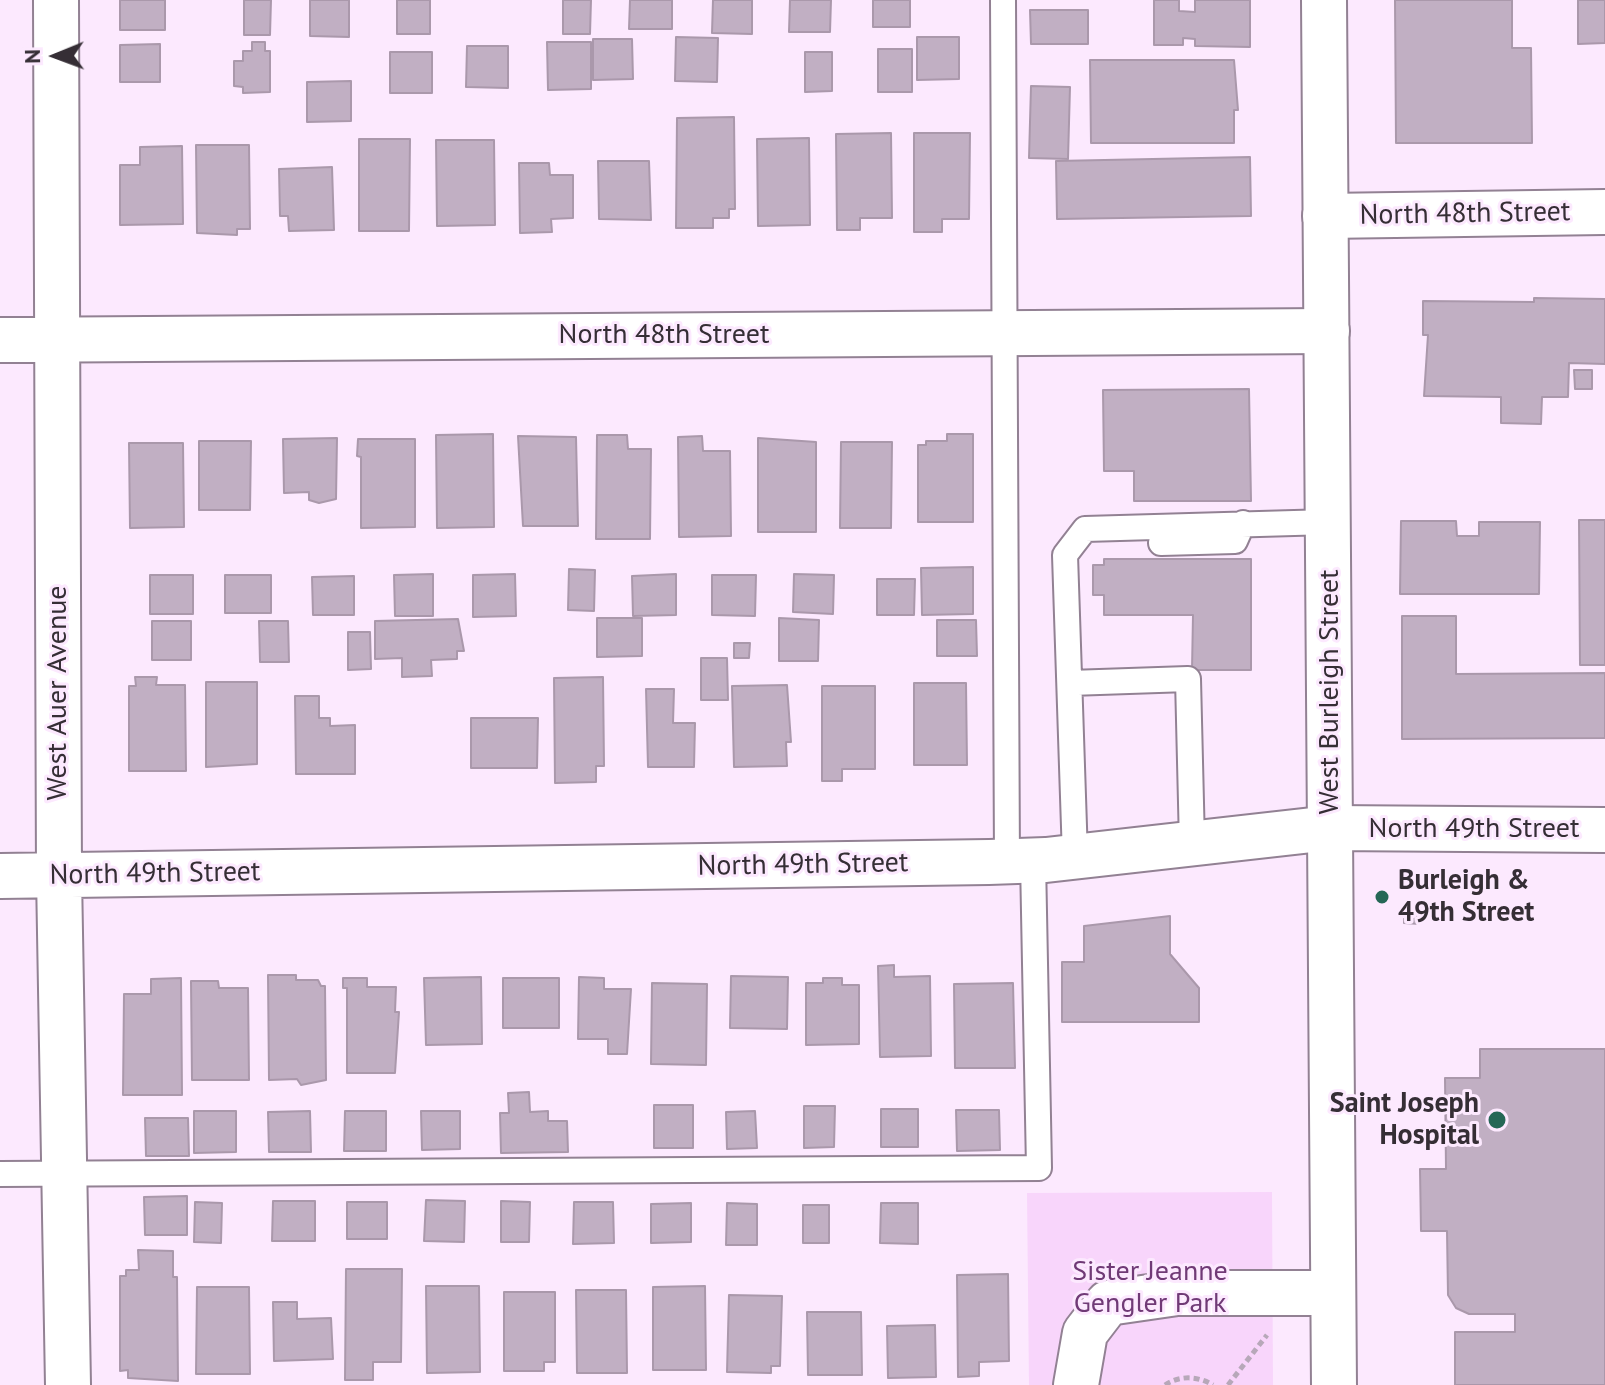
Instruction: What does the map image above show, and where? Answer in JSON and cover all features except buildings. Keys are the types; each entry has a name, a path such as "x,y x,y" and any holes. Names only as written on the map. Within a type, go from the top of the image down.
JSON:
{"street":[{"name":"West Auer Avenue","path":"56,0 59,876 68,1385"},
{"name":"West Burleigh Street","path":"1324,0 1334,1385"},
{"name":"North 48th Street","path":"1325,216 1605,212"},
{"name":"North 48th Street","path":"0,340 1327,331"},
{"name":"North 49th Street","path":"0,876 1038,860 1330,828 1605,830"},
{"path":"1076,1385 1085,1333 1108,1303 1177,1293 1333,1293"}],"lane":[{"path":"0,1174 1039,1168 1038,860 1005,333 1003,0"},
{"path":"1038,860 1070,683 1065,555 1085,529 1329,522"},
{"path":"1070,683 1188,679 1192,844"}],"path":[{"path":"1228,1385 1267,1334"},
{"path":"1165,1385 1174,1379 1189,1377 1213,1385"}],"green space":[{"name":"Sister Jeanne Gengler Park","path":"1272,1192 1273,1385 1029,1385 1027,1193"}],"place":[{"name":"Burleigh & 49th Street","path":"1382,897"},
{"name":"Saint Joseph Hospital","path":"1497,1120"}]}
